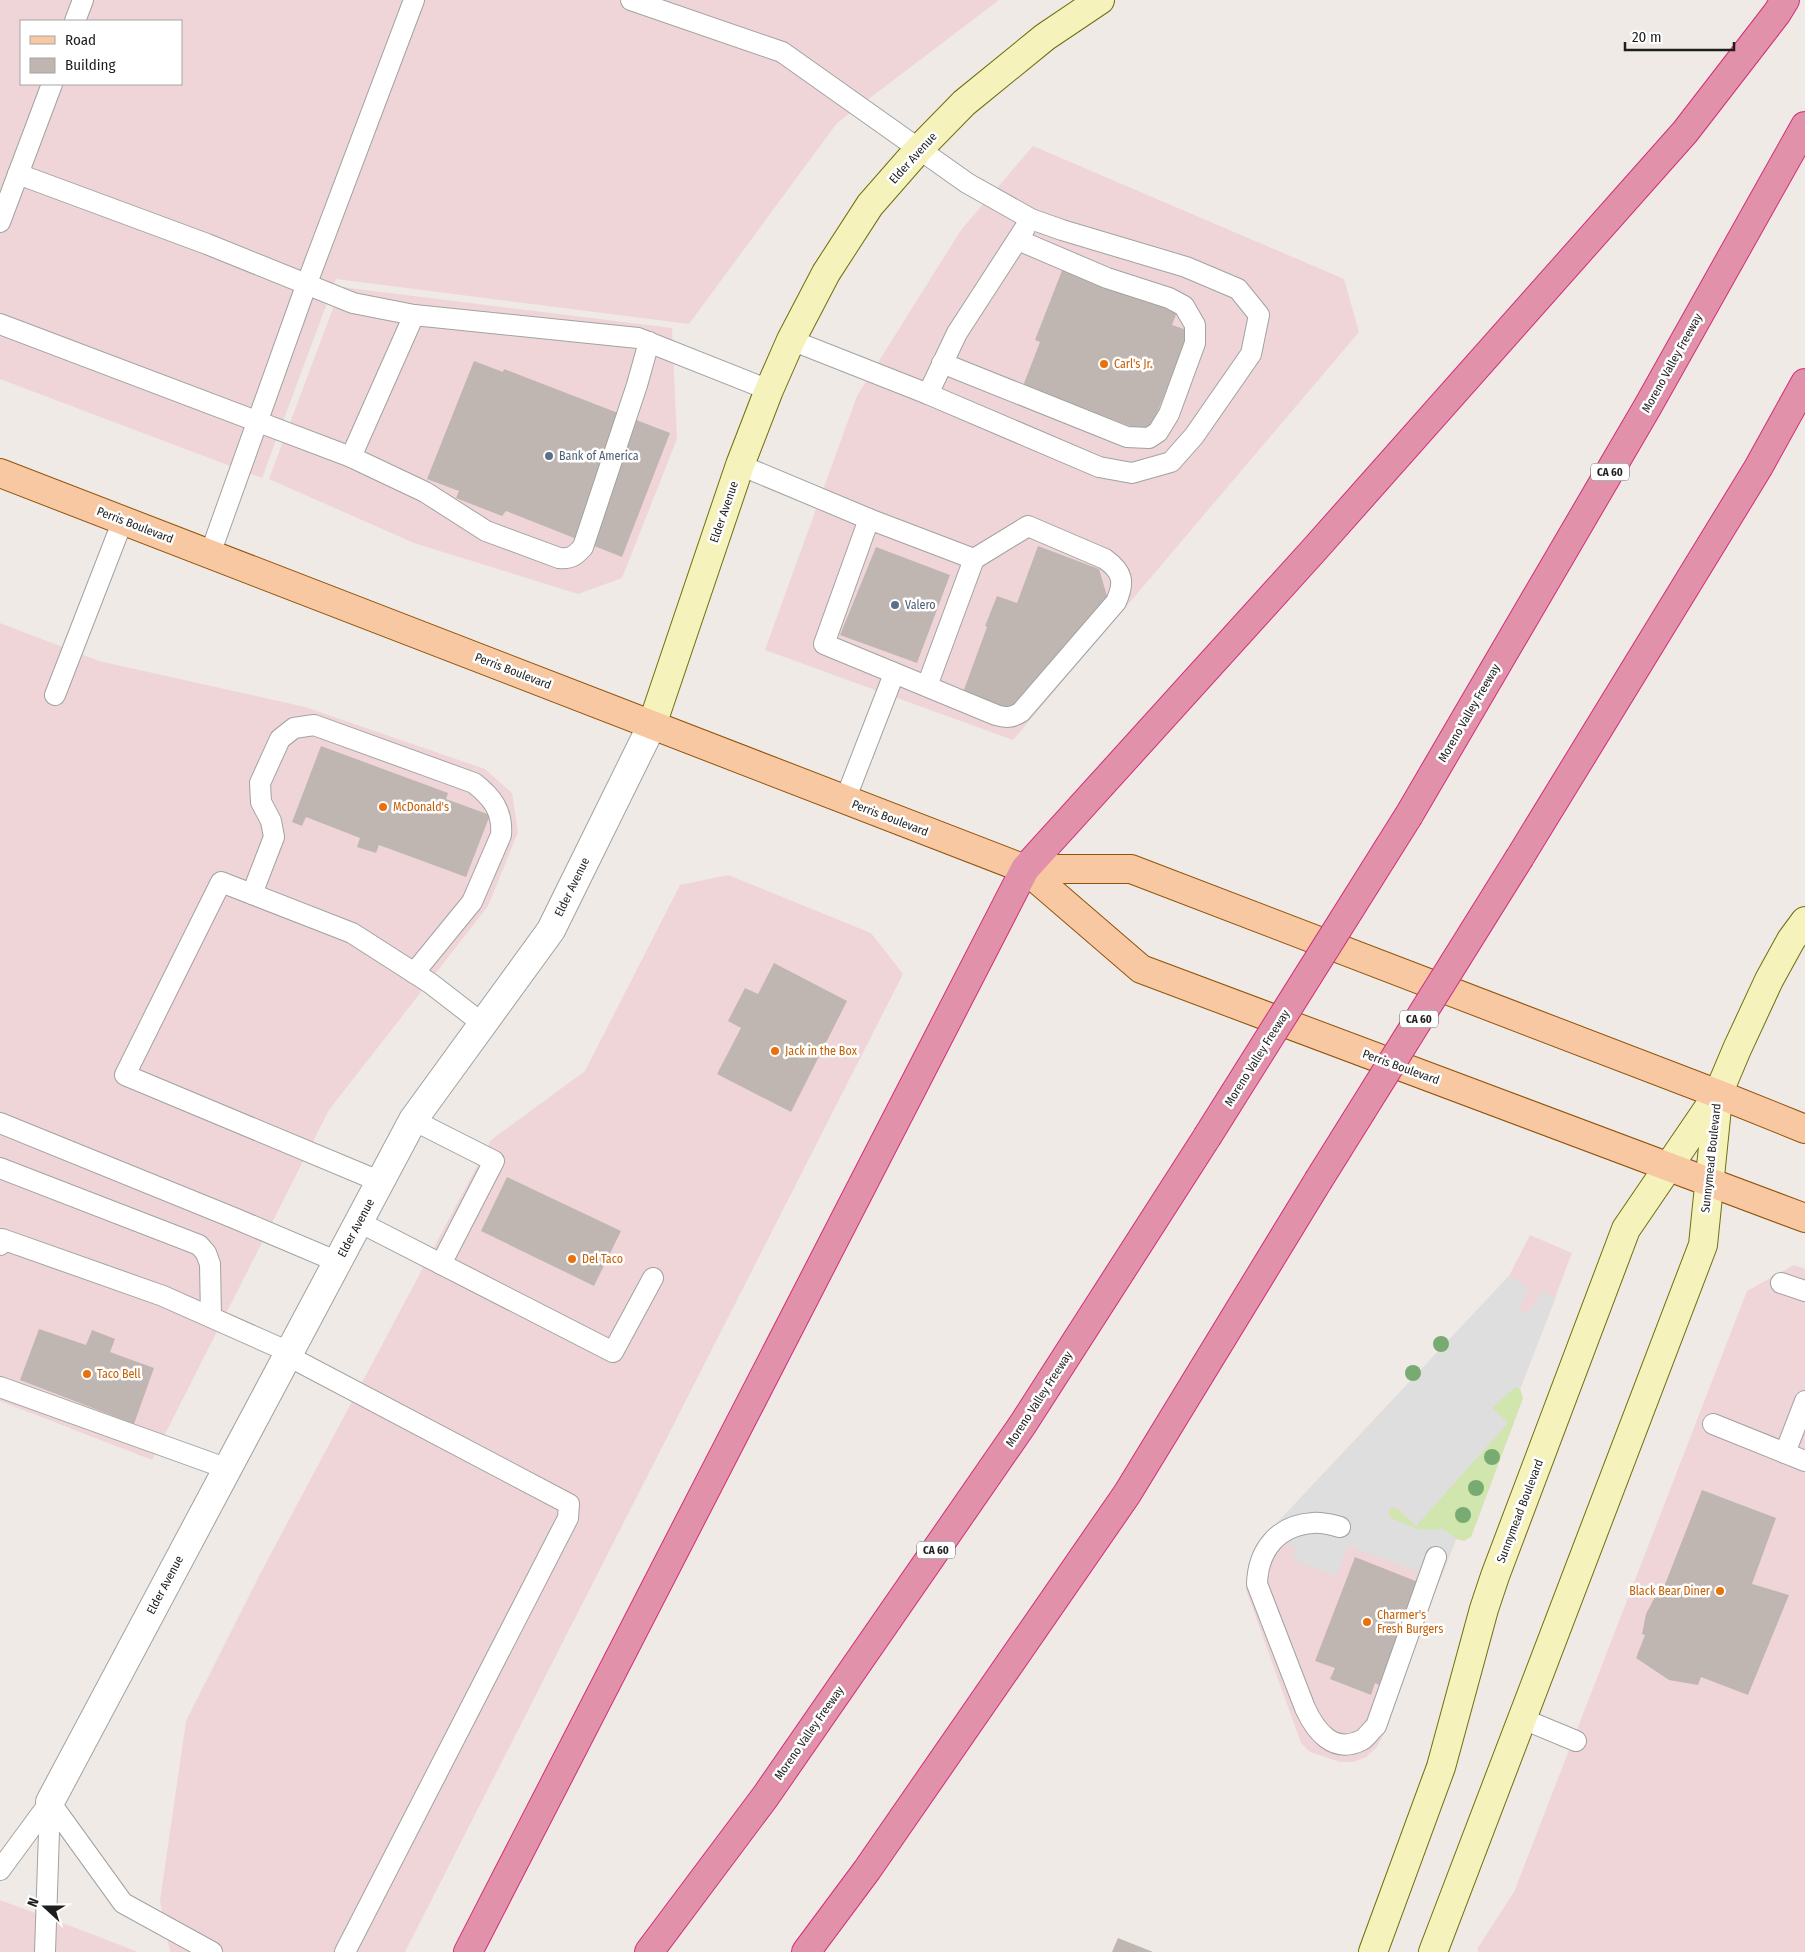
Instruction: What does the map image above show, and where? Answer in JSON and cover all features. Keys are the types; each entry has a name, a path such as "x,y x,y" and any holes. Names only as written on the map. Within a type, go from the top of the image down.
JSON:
{"highway":[{"path":"468,1952 1025,869 1314,550 1685,132 1785,0"},
{"name":"Moreno Valley Freeway","path":"649,1952 765,1797 1023,1424 1207,1137 1409,815 1648,406 1805,126"},
{"name":"CA 60","path":"806,1952 867,1870 1127,1494 1318,1181 1520,858 1758,468 1805,383"}],"main road":[{"name":"Elder Avenue","path":"652,725 740,465 791,340 826,272 870,206 919,149 964,103 1045,37 1100,0"},
{"name":"Perris Boulevard","path":"0,473 1025,869 1141,969 1805,1218"},
{"name":"Perris Boulevard","path":"1025,869 1131,869 1805,1129"},
{"name":"Sunnymead Boulevard","path":"1373,1952 1441,1767 1484,1609 1495,1576 1626,1230 1718,1094 1769,980 1791,940 1805,921"},
{"name":"Sunnymead Boulevard","path":"1433,1952 1703,1245 1718,1094"}],"street":[{"name":"Elder Avenue","path":"50,1802 413,1120 551,930 652,725"}],"lane":[{"path":"75,20 83,0"},
{"path":"210,554 307,283 414,0"},
{"path":"631,0 782,52 967,183 1032,219 1062,230 1186,267 1238,289 1259,315 1251,354 1194,436 1171,462 1132,473 1099,468 928,394 791,340"},
{"path":"0,222 52,85"},
{"path":"18,174 307,283 353,303 414,316 638,338 769,390"},
{"path":"928,394 957,333 1032,219"},
{"path":"942,364 1127,437 1149,438 1158,432 1169,414 1195,343 1195,325 1184,306 1169,298 1107,278 1018,240"},
{"path":"351,457 414,316"},
{"path":"0,324 351,457 425,492 486,530 559,558 568,559 575,556 583,547 637,385 648,342"},
{"path":"740,465 869,519 974,559"},
{"path":"869,519 824,644 894,674 996,715 1008,718 1021,712 1116,602 1121,592 1122,578 1116,566 1105,559 1028,526 974,559 926,686"},
{"path":"55,695 123,520"},
{"path":"845,800 894,674"},
{"path":"252,894 274,836 271,820 261,802 260,783 280,739 294,728 314,725 474,783 488,794 497,807 502,824 501,835 472,902 414,972"},
{"path":"381,1182 125,1075 221,882 352,932 414,972 483,1024"},
{"path":"413,1120 494,1161 441,1264"},
{"path":"0,1124 216,1210 338,1262"},
{"path":"0,1168 199,1245 206,1253 210,1264 210,1317"},
{"path":"360,1222 613,1352 653,1278"},
{"path":"0,1245 2,1239 163,1296 210,1317 289,1354 569,1504 568,1518 345,1952"},
{"path":"1781,1283 1805,1291"},
{"path":"0,1387 228,1468"},
{"path":"1785,1453 1805,1401"},
{"path":"1713,1424 1805,1461"},
{"path":"1340,1527 1315,1522 1292,1526 1276,1538 1266,1551 1258,1566 1257,1584 1304,1708 1313,1726 1330,1741 1342,1744 1353,1743 1363,1739 1376,1726 1436,1557"},
{"path":"1523,1720 1576,1741"},
{"path":"0,1870 50,1802"},
{"path":"45,1952 50,1802"},
{"path":"50,1802 123,1902 212,1952"}],"shaded area":[{"path":"0,0 999,0 837,123 689,324 336,279 262,478 0,379"},
{"path":"1033,146 1344,279 1359,332 1013,740 765,650 857,396 961,230"},
{"path":"341,287 672,328 677,439 622,578 578,594 414,543 269,479"},
{"path":"0,623 99,661 305,707 485,769 512,793 518,832 488,906 329,1110 152,1460 0,1401"},
{"path":"728,875 871,933 903,974 405,1952 170,1952 160,1901 186,1721 258,1578 491,1140 585,1071 680,885"},
{"path":"1530,1235 1572,1253 1520,1389 1523,1398 1472,1534 1465,1541 1456,1539 1440,1580 1427,1604 1384,1734 1376,1748 1366,1757 1353,1762 1340,1762 1310,1752 1301,1743 1246,1590 1247,1573 1255,1556 1276,1524 1509,1276"},
{"path":"1794,1265 1805,1269 1805,1952 1479,1952 1477,1949 1514,1892 1747,1291"},
{"path":"1509,1276 1528,1288 1519,1311 1523,1312 1532,1309 1542,1291 1556,1297 1520,1389 1515,1387 1492,1408 1508,1423 1416,1526 1398,1508 1392,1507 1388,1513 1390,1518 1418,1529 1439,1530 1442,1528 1456,1539 1440,1580 1348,1546 1336,1576 1293,1560 1296,1549 1288,1546 1292,1537 1276,1524"},
{"path":"0,1900 97,1936 138,1952 0,1952"}],"green space":[{"path":"1515,1387 1520,1389 1523,1398 1471,1537 1459,1540 1442,1528 1430,1531 1423,1530 1401,1523 1390,1517 1388,1513 1391,1508 1395,1507 1416,1526 1508,1423 1492,1408"}],"building":[{"name":"Carl's Jr.","path":"1063,268 1177,312 1172,325 1190,331 1149,433 1023,386 1040,342 1035,340"},
{"name":"Bank of America","path":"474,361 503,372 504,369 670,433 622,557 506,511 502,516 456,498 459,491 427,479"},
{"path":"1038,546 1099,569 1110,606 1013,714 962,695 997,596 1017,603"},
{"name":"Valero","path":"876,547 950,575 917,663 840,635"},
{"name":"McDonald's","path":"321,746 448,793 446,799 490,815 466,877 379,845 376,853 357,847 360,838 306,817 302,826 292,822"},
{"name":"Jack in the Box","path":"774,963 847,1001 791,1112 717,1074 741,1028 728,1021 745,988 758,994"},
{"name":"Del Taco","path":"507,1177 621,1231 594,1286 481,1231"},
{"name":"Taco Bell","path":"39,1329 86,1345 92,1330 115,1339 110,1352 154,1368 134,1424 20,1380"},
{"name":"Black Bear Diner","path":"1702,1490 1776,1518 1752,1584 1789,1595 1748,1695 1701,1677 1698,1685 1669,1680 1636,1658 1645,1635 1642,1634 1646,1614 1658,1591 1662,1592"},
{"name":"Charmer's Fresh Burgers","path":"1355,1557 1418,1582 1379,1685 1375,1683 1371,1695 1330,1679 1335,1668 1315,1661"},
{"path":"1118,1938 1153,1952 1112,1952"}],"place":[{"name":"Carl's Jr.","path":"1104,364"},
{"name":"Bank of America","path":"549,456"},
{"name":"Valero","path":"895,605"},
{"name":"McDonald's","path":"383,807"},
{"name":"Jack in the Box","path":"775,1051"},
{"name":"Del Taco","path":"572,1259"},
{"name":"Taco Bell","path":"87,1374"},
{"name":"Black Bear Diner","path":"1720,1591"},
{"name":"Charmer's Fresh Burgers","path":"1367,1622"}]}
